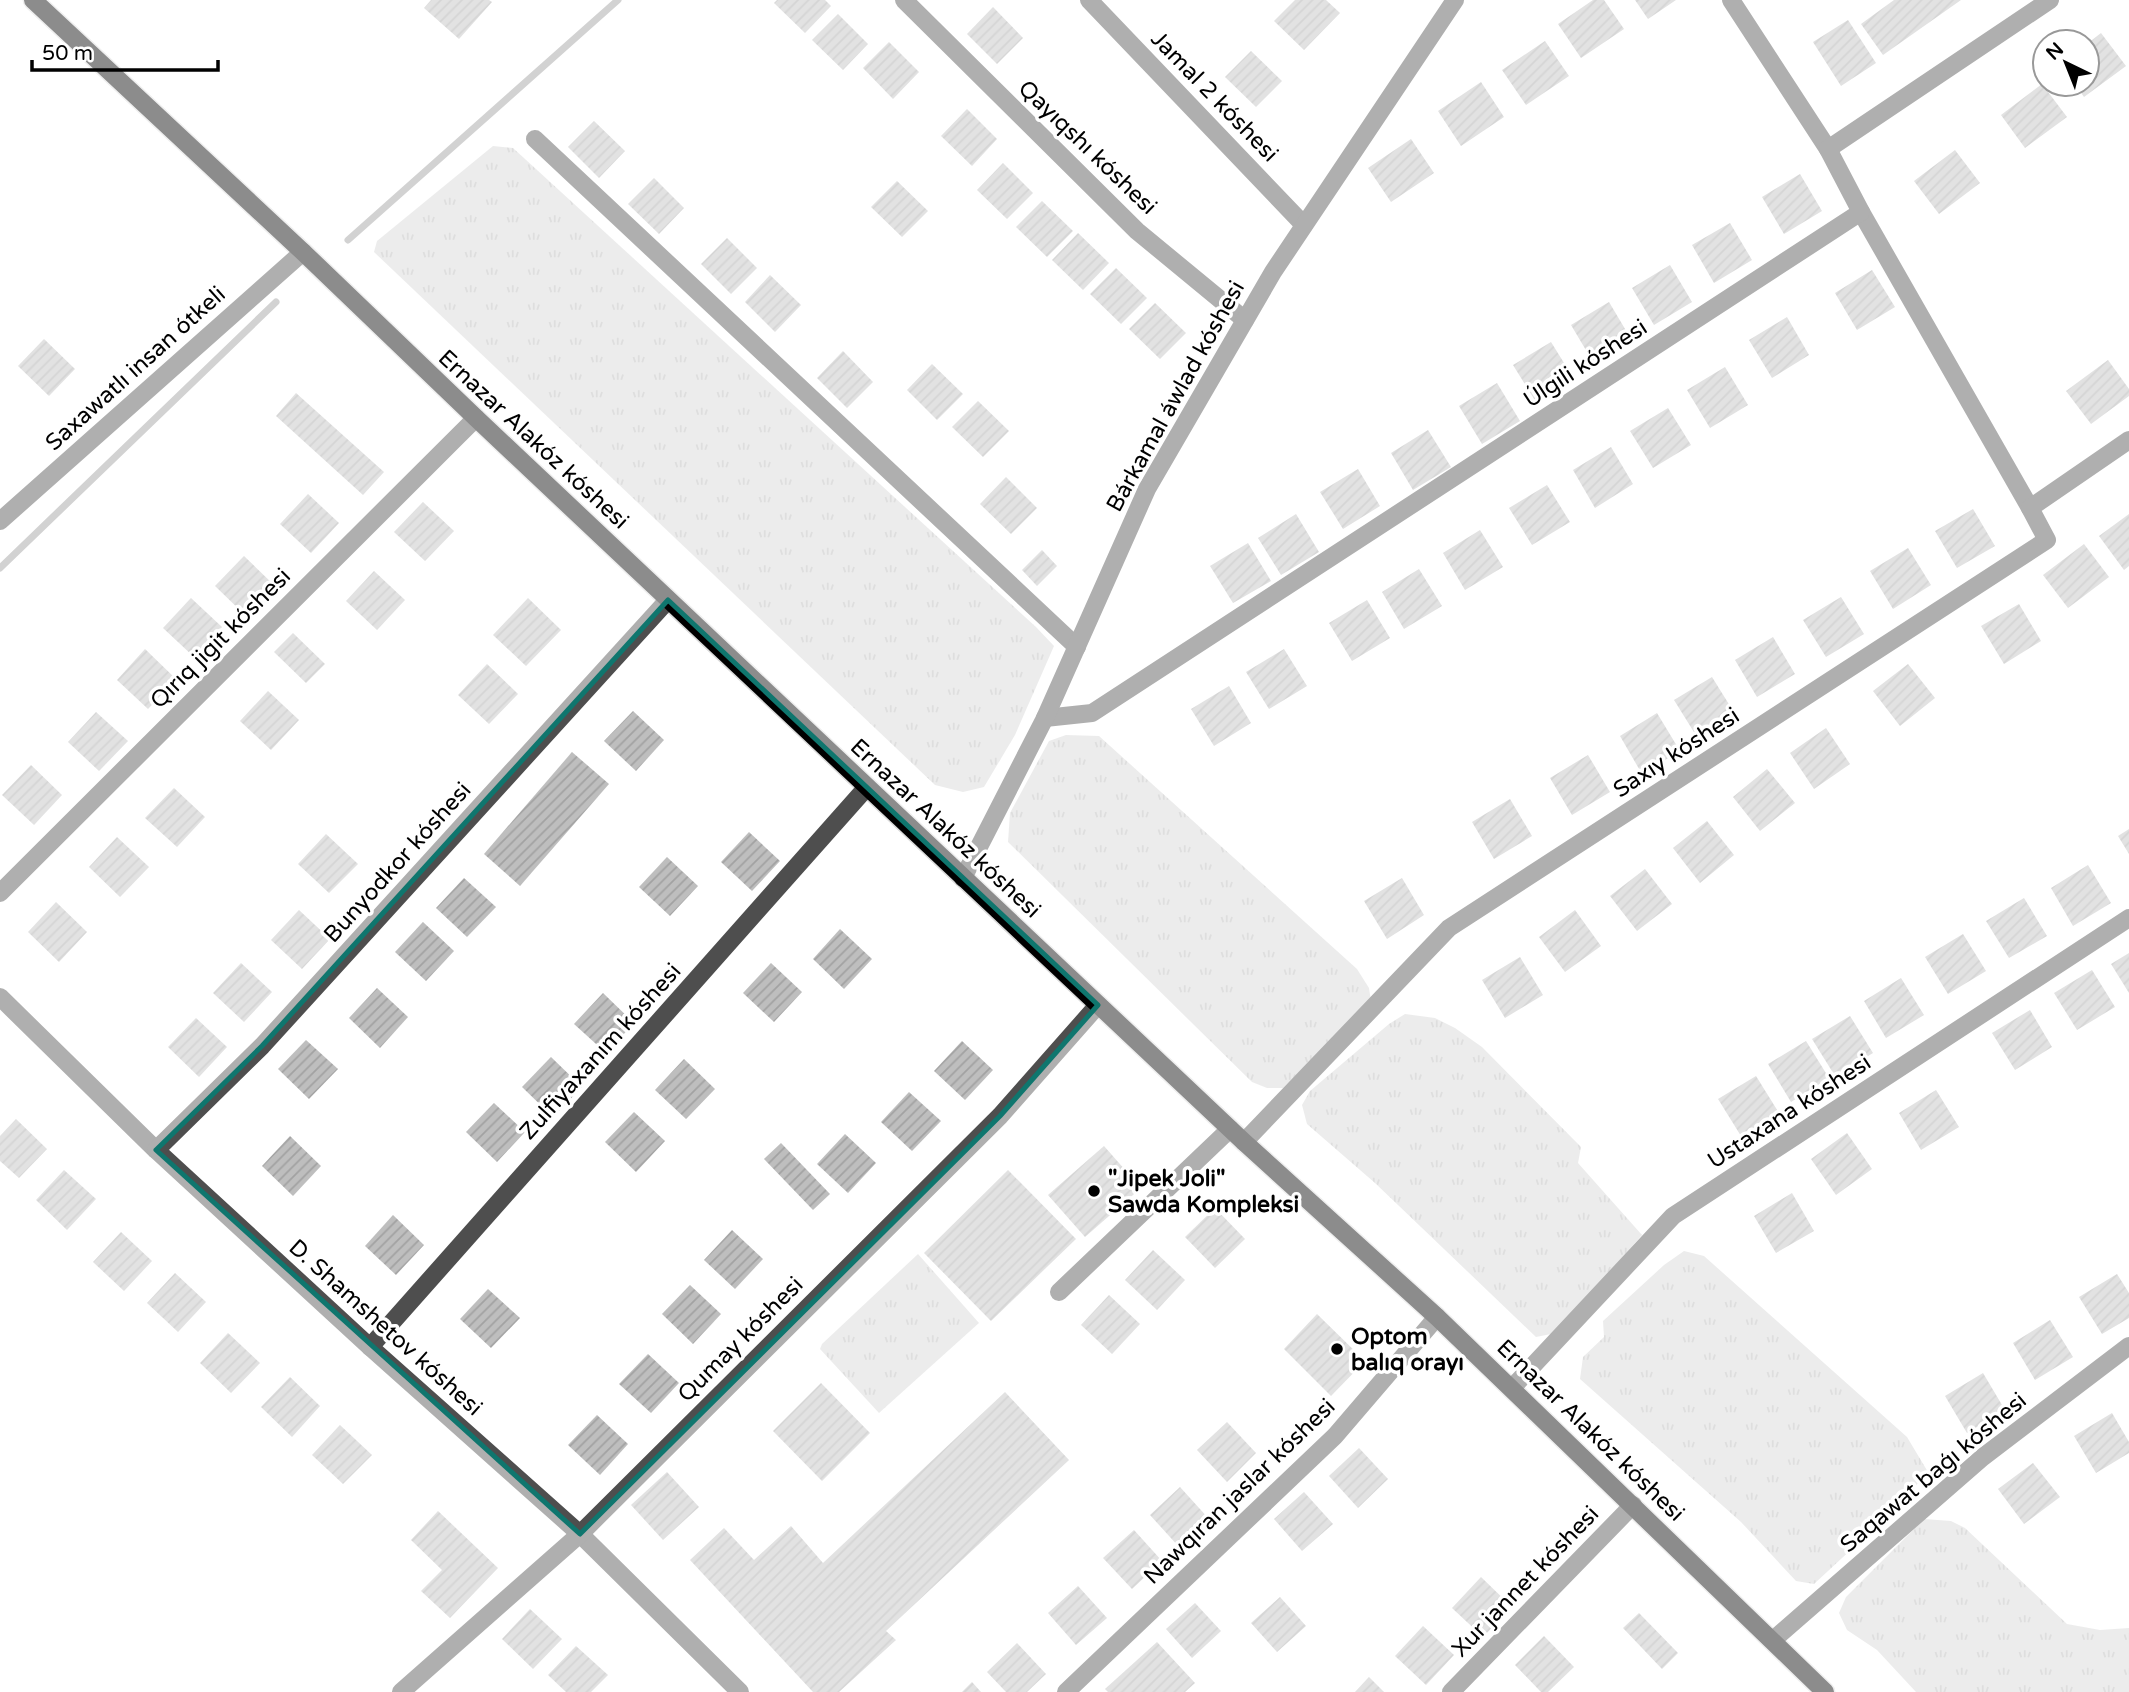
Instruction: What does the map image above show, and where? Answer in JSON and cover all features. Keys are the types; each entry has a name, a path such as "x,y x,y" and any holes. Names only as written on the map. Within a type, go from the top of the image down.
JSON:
{"main road":[{"name":"Ernazar Alakóz kóshesi","path":"33,0 303,252 1097,1005 1437,1317 1825,1692"}],"street":[{"name":"Qayıqshı kóshesi","path":"904,0 1137,231 1245,320"},
{"name":"Jamal 2 kóshesi","path":"1089,0 1304,225"},
{"name":"Bárkamal áwlad kóshesi","path":"963,878 1045,718 1147,489 1273,272 1455,0"},
{"path":"1731,0 1829,149 1861,212 2030,508 2129,440"},
{"path":"1829,149 2050,0"},
{"path":"534,139 1077,647"},
{"name":"Úlgili kóshesi","path":"1045,718 1092,713 1861,212"},
{"name":"Saxawatlı insan ótkeli","path":"0,521 303,252"},
{"name":"Qırıq jigit kóshesi","path":"0,893 475,418"},
{"name":"Saxıy kóshesi","path":"1244,1142 1449,928 2046,540 2030,508"},
{"name":"Bunyodkor kóshesi","path":"156,1150 262,1046 668,600"},
{"name":"Zulfiyaxanım kóshesi","path":"370,1347 867,787"},
{"name":"Ustaxana kóshesi","path":"1512,1388 1674,1216 2129,918"},
{"name":"D. Shamshetov kóshesi","path":"0,997 156,1150 370,1347 580,1534 740,1692"},
{"name":"Qumay kóshesi","path":"401,1692 580,1534 1000,1116 1097,1005"},
{"path":"1059,1292 1230,1129"},
{"name":"Nawqıran jaslar kóshesi","path":"1066,1692 1335,1436 1437,1317"},
{"name":"Saqawat baǵı kóshesi","path":"1773,1640 1983,1457 2129,1346"},
{"name":"Xur jannet kóshesi","path":"1451,1692 1633,1505"}],"highlighted area":[{"path":"668,600 1098,1005 1000,1116 580,1534 156,1150 262,1046"}],"green space":[{"path":"493,146 513,148 1054,646 1015,735 984,787 963,792 935,785 374,252 377,241"},
{"path":"1066,735 1099,736 1357,969 1369,988 1371,1001 1283,1088 1267,1088 1252,1082 1008,842 1010,813 1049,741"},
{"path":"1405,1014 1435,1018 1482,1047 1581,1147 1578,1163 1642,1235 1576,1310 1551,1334 1536,1337 1375,1183 1307,1124 1302,1105 1310,1091 1389,1024"},
{"path":"1684,1251 1704,1256 1907,1437 1928,1472 1896,1508 1814,1584 1796,1581 1741,1522 1580,1379 1583,1357 1604,1337 1603,1321 1664,1265"},
{"path":"918,1254 979,1323 879,1413 820,1349 822,1344"},
{"path":"1924,1519 1951,1521 1965,1528 2067,1624 2100,1630 2129,1628 2129,1692 1916,1692 1877,1650 1847,1630 1839,1613 1846,1597"}],"building":[{"path":"431,0 492,2 459,39 424,8"},
{"path":"777,0 825,0 831,6 805,33 774,3"},
{"path":"1295,0 1326,0 1340,13 1304,50 1274,21"},
{"path":"1593,0 1604,0 1624,29 1581,58 1558,24"},
{"path":"1635,0 1676,0 1648,19"},
{"path":"1894,0 1961,0 1883,55 1861,24"},
{"path":"993,7 1023,38 997,64 967,34"},
{"path":"838,14 868,44 843,70 812,40"},
{"path":"1848,20 1876,63 1841,86 1813,42"},
{"path":"2101,33 2126,66 2101,84"},
{"path":"1545,41 1569,76 1526,105 1502,70"},
{"path":"889,42 919,72 893,99 863,68"},
{"path":"1251,51 1282,81 1256,107 1225,77"},
{"path":"1481,82 1504,117 1461,146 1438,111"},
{"path":"2031,92 2031,98 2053,98 2067,117 2025,148 2001,115"},
{"path":"967,109 997,139 972,166 941,136"},
{"path":"594,121 625,151 599,178 568,147"},
{"path":"1411,139 1434,173 1391,202 1368,168"},
{"path":"1955,150 1980,183 1939,214 1914,181"},
{"path":"1003,163 1033,193 1007,219 977,190"},
{"path":"1800,174 1822,211 1784,234 1762,197"},
{"path":"654,178 684,208 659,234 628,204"},
{"path":"897,181 928,211 902,237 871,207"},
{"path":"1042,201 1073,231 1047,257 1016,227"},
{"path":"1730,223 1752,260 1714,283 1692,245"},
{"path":"1078,233 1109,263 1083,290 1052,260"},
{"path":"727,238 757,268 731,294 701,264"},
{"path":"1670,265 1692,302 1654,325 1632,288"},
{"path":"1116,268 1147,298 1121,324 1090,294"},
{"path":"1872,270 1895,307 1857,330 1835,293"},
{"path":"770,275 801,305 775,332 745,302"},
{"path":"1609,302 1631,339 1593,362 1571,325"},
{"path":"1155,303 1186,333 1160,359 1129,329"},
{"path":"1787,317 1809,355 1772,378 1749,340"},
{"path":"44,339 75,369 49,396 18,366"},
{"path":"1551,342 1574,379 1536,402 1513,365"},
{"path":"843,351 873,382 847,408 817,378"},
{"path":"2108,360 2129,389 2129,396 2091,424 2066,391"},
{"path":"932,364 963,394 937,420 907,390"},
{"path":"1725,367 1748,405 1710,428 1687,390"},
{"path":"1497,383 1520,421 1482,444 1459,406"},
{"path":"296,393 384,472 363,495 276,416"},
{"path":"978,401 1009,431 983,457 952,427"},
{"path":"1668,408 1691,445 1653,468 1630,431"},
{"path":"1428,430 1451,467 1413,490 1391,453"},
{"path":"1611,447 1633,484 1595,508 1573,470"},
{"path":"1358,469 1380,506 1343,529 1320,492"},
{"path":"1006,477 1037,508 1011,534 980,504"},
{"path":"1547,485 1570,522 1532,545 1509,508"},
{"path":"308,494 339,523 311,553 280,524"},
{"path":"423,502 454,531 425,561 394,532"},
{"path":"1973,509 1995,546 1957,568 1935,531"},
{"path":"1296,514 1319,552 1281,575 1258,538"},
{"path":"2129,514 2129,566 2124,570 2099,536"},
{"path":"1480,530 1503,567 1465,590 1443,553"},
{"path":"1248,543 1271,581 1233,603 1210,566"},
{"path":"2084,544 2109,577 2068,608 2043,575"},
{"path":"1908,548 1931,585 1893,609 1870,571"},
{"path":"1042,550 1057,566 1037,586 1022,570"},
{"path":"244,556 275,586 246,616 215,586"},
{"path":"1419,569 1442,606 1404,629 1382,592"},
{"path":"374,571 405,600 377,630 346,601"},
{"path":"1841,597 1864,634 1826,657 1803,620"},
{"path":"191,598 222,627 194,657 163,628"},
{"path":"528,598 561,630 526,666 493,635"},
{"path":"1367,600 1390,638 1352,661 1329,623"},
{"path":"2019,604 2041,641 2004,664 1981,626"},
{"path":"293,633 325,664 306,683 274,652"},
{"path":"1773,637 1795,674 1757,697 1735,660"},
{"path":"145,649 176,679 148,709 117,680"},
{"path":"1284,649 1307,686 1269,709 1246,672"},
{"path":"487,664 518,694 489,724 458,695"},
{"path":"1908,664 1935,698 1900,726 1873,691"},
{"path":"1712,677 1735,714 1697,737 1674,700"},
{"path":"1229,686 1251,723 1214,746 1191,709"},
{"path":"268,691 299,720 271,750 240,721"},
{"path":"633,711 664,740 636,771 604,741"},
{"path":"96,712 128,741 99,771 68,742"},
{"path":"1657,713 1680,751 1642,774 1620,736"},
{"path":"1826,728 1850,764 1814,789 1790,753"},
{"path":"572,752 609,784 520,886 484,854"},
{"path":"1588,755 1610,792 1572,815 1550,778"},
{"path":"31,765 62,795 34,825 2,795"},
{"path":"1767,769 1795,803 1760,831 1733,797"},
{"path":"174,788 205,817 177,847 145,818"},
{"path":"1510,799 1532,836 1494,859 1472,822"},
{"path":"1707,821 1734,855 1700,883 1673,848"},
{"path":"2129,829 2129,854 2118,836"},
{"path":"749,832 780,861 752,891 721,862"},
{"path":"326,834 358,864 329,893 298,864"},
{"path":"117,837 149,867 120,897 89,867"},
{"path":"667,857 698,886 670,916 639,887"},
{"path":"2088,865 2111,903 2073,926 2051,888"},
{"path":"1645,869 1672,904 1637,931 1610,896"},
{"path":"464,878 496,907 467,937 436,908"},
{"path":"1402,878 1424,915 1387,939 1364,901"},
{"path":"2024,898 2047,936 2009,958 1986,921"},
{"path":"56,902 87,932 59,962 28,932"},
{"path":"299,910 330,939 302,969 271,940"},
{"path":"1575,910 1601,946 1565,972 1539,937"},
{"path":"423,922 454,951 426,981 395,952"},
{"path":"840,929 872,959 844,989 813,959"},
{"path":"1963,934 1986,971 1948,994 1925,957"},
{"path":"2129,953 2129,993 2111,964"},
{"path":"1520,957 1543,995 1505,1018 1482,980"},
{"path":"241,963 272,992 244,1022 213,993"},
{"path":"771,963 802,992 774,1022 743,993"},
{"path":"2092,970 2115,1007 2077,1030 2054,993"},
{"path":"1901,978 1924,1015 1886,1038 1864,1001"},
{"path":"377,988 408,1017 380,1048 349,1018"},
{"path":"603,993 634,1023 606,1053 574,1024"},
{"path":"2030,1010 2052,1047 2015,1070 1992,1033"},
{"path":"1850,1016 1873,1053 1835,1076 1812,1039"},
{"path":"196,1018 227,1047 199,1077 168,1047"},
{"path":"306,1040 338,1069 309,1099 278,1069"},
{"path":"962,1041 993,1070 965,1100 934,1071"},
{"path":"1806,1041 1829,1078 1791,1102 1768,1064"},
{"path":"551,1057 582,1087 553,1117 522,1087"},
{"path":"684,1059 715,1089 686,1119 655,1090"},
{"path":"1756,1076 1779,1113 1741,1136 1718,1099"},
{"path":"1936,1090 1959,1127 1921,1150 1899,1113"},
{"path":"909,1092 941,1121 912,1151 881,1122"},
{"path":"494,1103 525,1132 497,1162 466,1132"},
{"path":"634,1112 665,1141 636,1172 605,1142"},
{"path":"16,1119 47,1149 19,1178 0,1161 0,1136"},
{"path":"1847,1133 1872,1169 1836,1195 1811,1159"},
{"path":"845,1134 876,1163 848,1193 817,1164"},
{"path":"290,1136 321,1166 293,1196 262,1166"},
{"path":"781,1143 830,1194 813,1210 764,1159"},
{"name":"\"Jipek Joli\" Sawda Kompleksi","path":"1104,1146 1141,1188 1085,1237 1048,1195"},
{"path":"64,1170 96,1199 67,1230 36,1200"},
{"path":"1008,1170 1076,1239 991,1321 924,1253"},
{"path":"1792,1193 1814,1231 1776,1253 1754,1216"},
{"path":"1215,1208 1245,1239 1215,1268 1185,1237"},
{"path":"393,1215 424,1245 396,1275 365,1246"},
{"path":"732,1230 763,1259 735,1289 704,1260"},
{"path":"121,1232 152,1261 124,1291 93,1262"},
{"path":"1153,1250 1185,1280 1157,1310 1125,1280"},
{"path":"175,1273 206,1302 178,1332 147,1303"},
{"path":"2117,1274 2129,1293 2129,1318 2102,1334 2079,1297"},
{"path":"690,1285 721,1314 693,1344 662,1314"},
{"path":"488,1289 520,1318 491,1348 460,1319"},
{"path":"1109,1295 1140,1324 1112,1354 1081,1325"},
{"path":"1317,1314 1365,1361 1331,1396 1284,1349"},
{"path":"2050,1320 2073,1357 2035,1380 2013,1343"},
{"path":"228,1333 260,1363 231,1393 200,1363"},
{"path":"648,1354 679,1383 651,1413 619,1384"},
{"path":"1983,1373 2005,1410 1967,1433 1945,1396"},
{"path":"290,1377 320,1406 292,1437 261,1407"},
{"path":"821,1383 870,1433 822,1481 773,1431"},
{"path":"1005,1392 1069,1460 886,1631 896,1640 839,1692 813,1692 690,1560 724,1528 754,1560 791,1526 823,1563"},
{"path":"2112,1413 2129,1442 2129,1453 2096,1473 2074,1436"},
{"path":"597,1415 628,1444 600,1475 568,1445"},
{"path":"1227,1422 1256,1453 1227,1482 1197,1450"},
{"path":"340,1425 372,1455 343,1484 312,1455"},
{"path":"1359,1448 1388,1479 1358,1508 1329,1476"},
{"path":"2033,1463 2060,1497 2024,1524 1998,1489"},
{"path":"667,1472 699,1507 663,1540 631,1505"},
{"path":"1180,1487 1209,1519 1179,1547 1150,1515"},
{"path":"1304,1492 1333,1524 1302,1551 1274,1519"},
{"path":"438,1511 498,1568 450,1618 421,1591 442,1570 411,1540"},
{"path":"1134,1530 1162,1561 1132,1589 1103,1558"},
{"path":"1481,1577 1512,1607 1483,1637 1452,1608"},
{"path":"1078,1586 1107,1618 1076,1645 1048,1613"},
{"path":"1280,1597 1306,1626 1277,1652 1251,1623"},
{"path":"1195,1603 1221,1631 1192,1658 1166,1629"},
{"path":"530,1609 562,1639 533,1669 502,1639"},
{"path":"1639,1613 1678,1653 1662,1669 1623,1628"},
{"path":"1423,1626 1454,1655 1426,1685 1395,1656"},
{"path":"1544,1636 1574,1667 1548,1692 1541,1692 1515,1665"},
{"path":"1157,1642 1195,1683 1185,1692 1108,1692 1105,1689"},
{"path":"1017,1643 1046,1674 1027,1692 1006,1692 987,1672"},
{"path":"576,1646 608,1675 591,1692 566,1692 548,1675"},
{"path":"1369,1677 1384,1692 1355,1692"},
{"path":"972,1682 981,1692 962,1692"}],"waterway":[{"path":"348,240 618,0"},
{"path":"0,568 276,302"}],"place":[{"name":"\"Jipek Joli\" Sawda Kompleksi","path":"1094,1191"},
{"name":"Optom balıq orayı","path":"1337,1349"}]}
